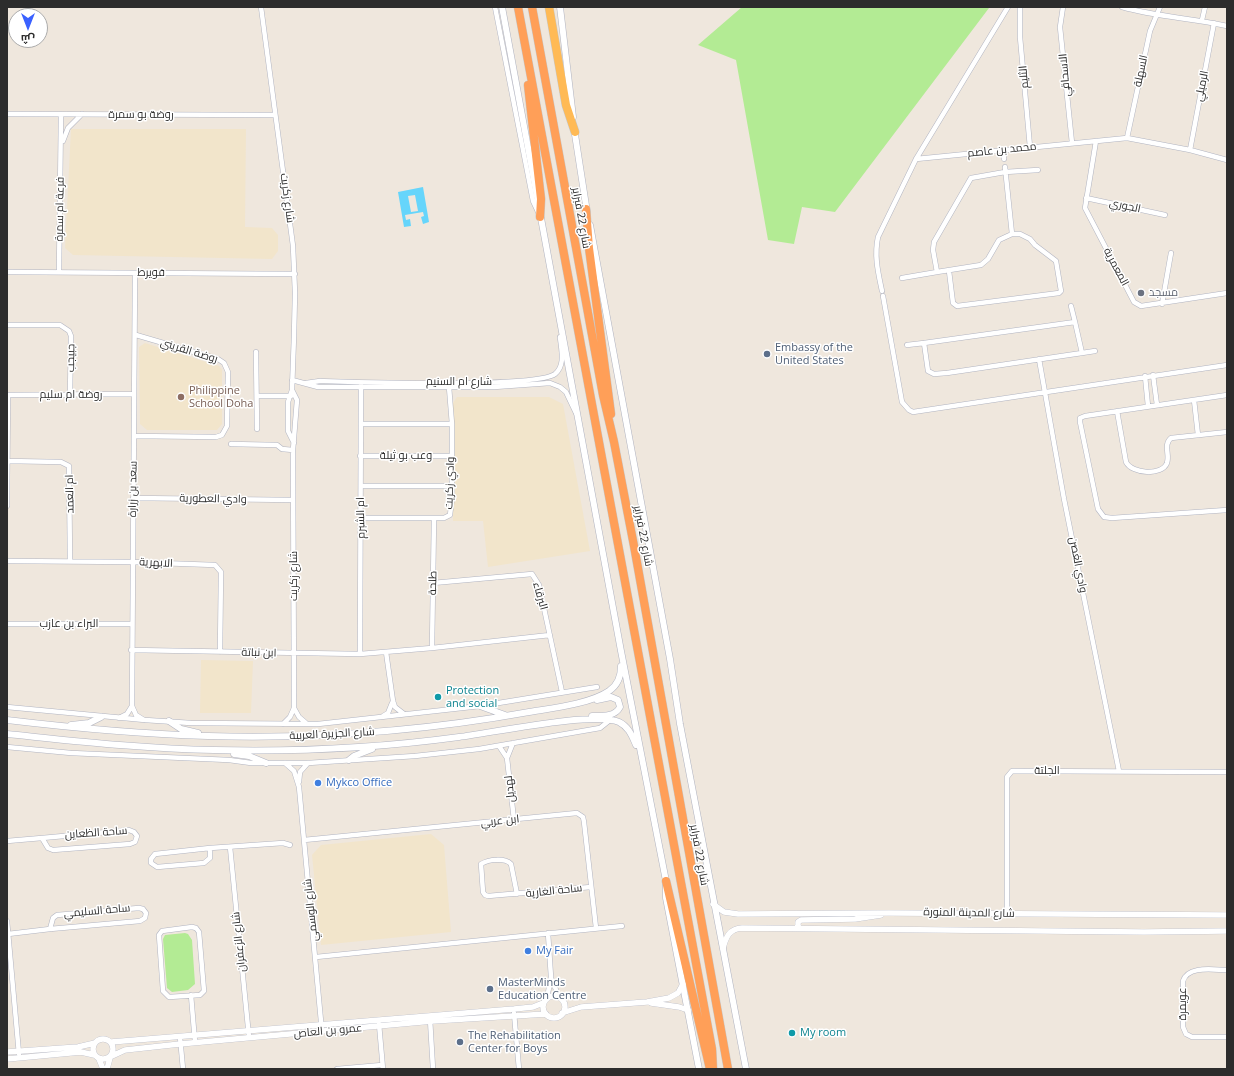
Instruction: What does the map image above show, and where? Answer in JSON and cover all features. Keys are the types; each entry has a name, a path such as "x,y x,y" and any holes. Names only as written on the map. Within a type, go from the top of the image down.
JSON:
{"highway":[{"name":"شارع 22 فبراير","path":"518,7 710,1036 713,1069"},
{"name":"شارع 22 فبراير","path":"532,7 592,340 611,429 653,650 682,821 728,1069"},
{"path":"549,7 566,105 575,132"},
{"path":"528,66 528,96 541,199 540,217"},
{"path":"586,209 589,248 609,390 611,429"},
{"path":"666,881 710,1069"}],"main road":[{"path":"502,7 640,754 666,881 666,898 699,1069"},
{"name":"شارع 22 فبراير","path":"560,7 586,209 596,251 713,904 746,1069"},
{"name":"شارع الجزيرة العربية","path":"7,720 67,727 209,736 278,736 378,732 508,716 558,707 592,698 613,688 617,683 621,671 621,651"},
{"path":"553,723 570,719 612,714 619,710 620,705 618,700 611,697 558,707"},
{"path":"480,706 508,716"},
{"path":"67,727 93,722 102,717"},
{"name":"شارع الجزيرة العربية","path":"7,734 164,748 213,750 315,750 459,738 553,723 610,720 621,723 629,730 640,754"},
{"path":"169,721 180,729 209,736"},
{"path":"348,760 365,751 385,745"},
{"path":"213,750 249,756 266,763"}],"street":[{"name":"شارع زكريت","path":"261,7 291,229 295,274 292,390 289,396 288,431 294,443"},
{"path":"495,7 533,201 540,217"},
{"path":"882,290 875,249 878,237 916,158 1008,7"},
{"name":"الثليم","path":"1020,7 1020,38 1030,147"},
{"name":"الاسحاقي","path":"1063,7 1060,27 1072,143"},
{"path":"1122,7 1156,16 1202,20 1227,26"},
{"name":"السهلة","path":"1127,138 1150,31 1160,7"},
{"path":"1202,20 1205,7"},
{"name":"الرميلي","path":"1190,150 1214,23"},
{"name":"روضة بو سمرة","path":"7,114 275,115"},
{"name":"فرعة ام سمرة","path":"59,272 61,114"},
{"name":"فرعة ام سمرة","path":"61,146 68,128 82,114"},
{"name":"محمد بن عاصم","path":"916,158 1127,138 1190,150 1227,160"},
{"name":"المعمرية","path":"1096,141 1086,198 1086,212 1134,302 1142,306 1227,293"},
{"path":"1002,150 1004,159"},
{"path":"937,272 933,250 934,242 970,181 976,176 1005,169 1038,170"},
{"path":"1005,169 1012,234"},
{"name":"الجوري","path":"1086,198 1165,215"},
{"path":"902,278 981,265 988,259 999,240 1012,234 1020,234 1030,238 1035,245 1056,261 1062,288 1059,293 957,306 953,303 949,271"},
{"path":"1162,304 1171,252"},
{"name":"فويرط","path":"7,272 295,274"},
{"name":"سعد بن زرارة","path":"132,706 131,624 136,335 135,273"},
{"path":"883,296 902,402 909,410 918,412 1045,391 1227,364"},
{"path":"1071,306 1082,353"},
{"name":"شارع ام السنيم","path":"306,383 320,381 503,382 549,377 557,372 562,363 560,321"},
{"path":"906,345 1075,322"},
{"name":"جبيجب","path":"7,325 60,325 69,331 71,336 70,395"},
{"name":"روضة القريني","path":"134,436 216,437 222,435 226,426 228,372 224,363 218,359 136,335"},
{"path":"924,343 928,371 934,374 1095,351"},
{"path":"256,352 257,429"},
{"name":"وادي الغصن","path":"1039,359 1119,771"},
{"path":"1153,375 1157,405"},
{"path":"1145,376 1148,406"},
{"name":"شارع ام السنيم","path":"292,380 306,383 318,388 449,388 553,384 566,392 579,418"},
{"name":"ام الشبرم","path":"360,654 362,518 360,456 362,382"},
{"name":"وادي زكريت","path":"362,518 434,518 446,517 451,513 452,424 449,388"},
{"path":"292,390 297,396"},
{"name":"روضة ام سليم","path":"7,395 134,394"},
{"path":"7,395 7,506"},
{"path":"1227,395 1085,416 1080,420 1098,509 1102,515 1109,518 1227,510"},
{"path":"257,396 297,396"},
{"name":"شارع زكريت","path":"294,708 293,450 296,428 297,396"},
{"path":"1194,400 1198,435"},
{"path":"1117,411 1125,458 1128,466 1134,470 1142,472 1162,469 1168,461 1167,445 1169,440 1174,438 1227,432"},
{"path":"361,424 452,424"},
{"path":"231,444 277,446 282,449 293,450"},
{"name":"وعب بو ثيلة","path":"360,456 452,456"},
{"name":"ام العمد","path":"7,461 61,462 69,466 70,561"},
{"path":"361,486 452,486"},
{"name":"وادي العطورية","path":"133,498 293,500"},
{"name":"طلحة","path":"432,648 434,518"},
{"name":"الابهرية","path":"7,561 132,562 215,565 221,572 220,652"},
{"name":"البرقاء","path":"433,583 532,574 540,585 562,692"},
{"name":"البراء بن عازب","path":"7,624 131,624"},
{"name":"ابن نباتة","path":"131,650 360,654 550,636"},
{"path":"386,652 393,701 395,707 400,712 406,714"},
{"name":"شارع الجزيرة العربية","path":"7,707 118,719 307,724 480,706 597,687"},
{"path":"382,717 391,708 393,701"},
{"path":"118,719 127,714 132,706"},
{"path":"132,706 136,715 145,720"},
{"path":"294,708 299,717 307,724"},
{"path":"283,724 290,717 294,708"},
{"path":"7,747 71,754 266,763 308,763 415,756 499,746 600,728 610,720"},
{"name":"لهديل","path":"507,758 513,743"},
{"name":"لهديل","path":"499,746 507,758 514,820"},
{"name":"شارع الوسمي","path":"285,763 294,771 298,787 322,1029"},
{"name":"شارع الوسمي","path":"298,787 300,772 308,763"},
{"name":"الجلتة","path":"1007,914 1008,775 1015,770 1227,772"},
{"name":"ابن عربي","path":"304,840 514,820 568,813 577,814 583,817 596,928"},
{"name":"ساحة الظعاين","path":"7,841 129,830 134,832 137,836 136,841 130,844 53,850 48,848 42,838"},
{"path":"210,848 210,858 204,863 157,867 151,863 151,859 155,854 210,848 283,843 290,845"},
{"name":"شارع الزعفران","path":"230,847 249,1034"},
{"name":"ساحة الغارية","path":"517,894 512,864 503,860 481,864 480,867 485,895 517,894 591,887"},
{"name":"شارع المدينة المنورة","path":"713,904 724,912 738,914 889,913 1227,915"},
{"name":"ساحة السليمي","path":"8,934 140,921 145,918 146,913 143,909 139,908 57,915 52,918 50,929"},
{"path":"798,928 798,922 801,920 863,919 889,913"},
{"path":"7,921 19,1058"},
{"path":"316,957 622,926"},
{"path":"192,927 196,928 199,932 204,990 200,995 191,995 169,997 164,993 158,937 162,931 192,927"},
{"name":"شارع المدينة المنورة","path":"723,949 728,935 736,928 1144,932 1227,931"},
{"path":"548,933 551,977 559,997 564,1003 581,1007"},
{"name":"عويمرة","path":"1227,970 1191,971 1184,976 1183,980 1183,1027 1186,1034 1192,1037 1227,1037"},
{"path":"551,977 543,1009 546,1014 554,1017 581,1007 647,1002 673,996 683,984"},
{"path":"191,995 195,1039"},
{"path":"545,1001 555,996 559,997"},
{"name":"عمرو بن العاص","path":"514,1012 533,1007 545,1001"},
{"path":"647,1002 688,1010"},
{"path":"562,1013 564,1003"},
{"path":"514,1012 519,1069"},
{"name":"عمرو بن العاص","path":"111,1042 195,1039 514,1012 546,1014"},
{"path":"430,1019 433,1069"},
{"path":"337,1069 383,1067 379,1023"},
{"path":"7,1052 78,1047 95,1043 102,1039 111,1042 114,1050 107,1069"},
{"path":"180,1040 183,1069"},
{"name":"عمرو بن العاص","path":"111,1057 125,1050 180,1040"},
{"path":"95,1043 93,1049 103,1069"},
{"path":"7,1059 81,1052 104,1060 111,1057"}],"shaded area":[{"path":"71,129 246,129 245,227 272,228 278,235 278,251 272,259 73,255 65,248"},
{"name":"Philippine School Doha","path":"145,343 219,366 222,370 222,424 217,430 147,430 140,424 139,347"},
{"path":"457,397 549,397 563,404 590,551 488,567 483,521 453,521 452,404"},
{"path":"201,660 253,661 251,713 200,713"},
{"path":"431,834 444,845 451,932 321,945 312,855 321,845"}],"green space":[{"path":"742,7 989,8 835,212 802,207 794,244 768,240 736,60 698,45"},
{"path":"188,934 192,940 195,984 188,990 172,992 167,988 163,939 165,935"}],"water":[{"path":"423,187 429,222 423,224 421,217 424,216 423,212 405,215 406,220 410,219 411,226 404,227 398,192","holes":["415,195 418,211 411,212 408,196"]}],"place":[{"name":"مسجد","path":"1141,293"},
{"name":"Embassy of the United States","path":"767,354"},
{"name":"Philippine School Doha","path":"181,397"},
{"name":"Protection and social","path":"438,697"},
{"name":"Mykco Office","path":"318,783"},
{"name":"My Fair","path":"528,951"},
{"name":"MasterMinds Education Centre","path":"490,989"},
{"name":"My room","path":"792,1033"},
{"name":"The Rehabilitation Center for Boys","path":"460,1042"}]}
